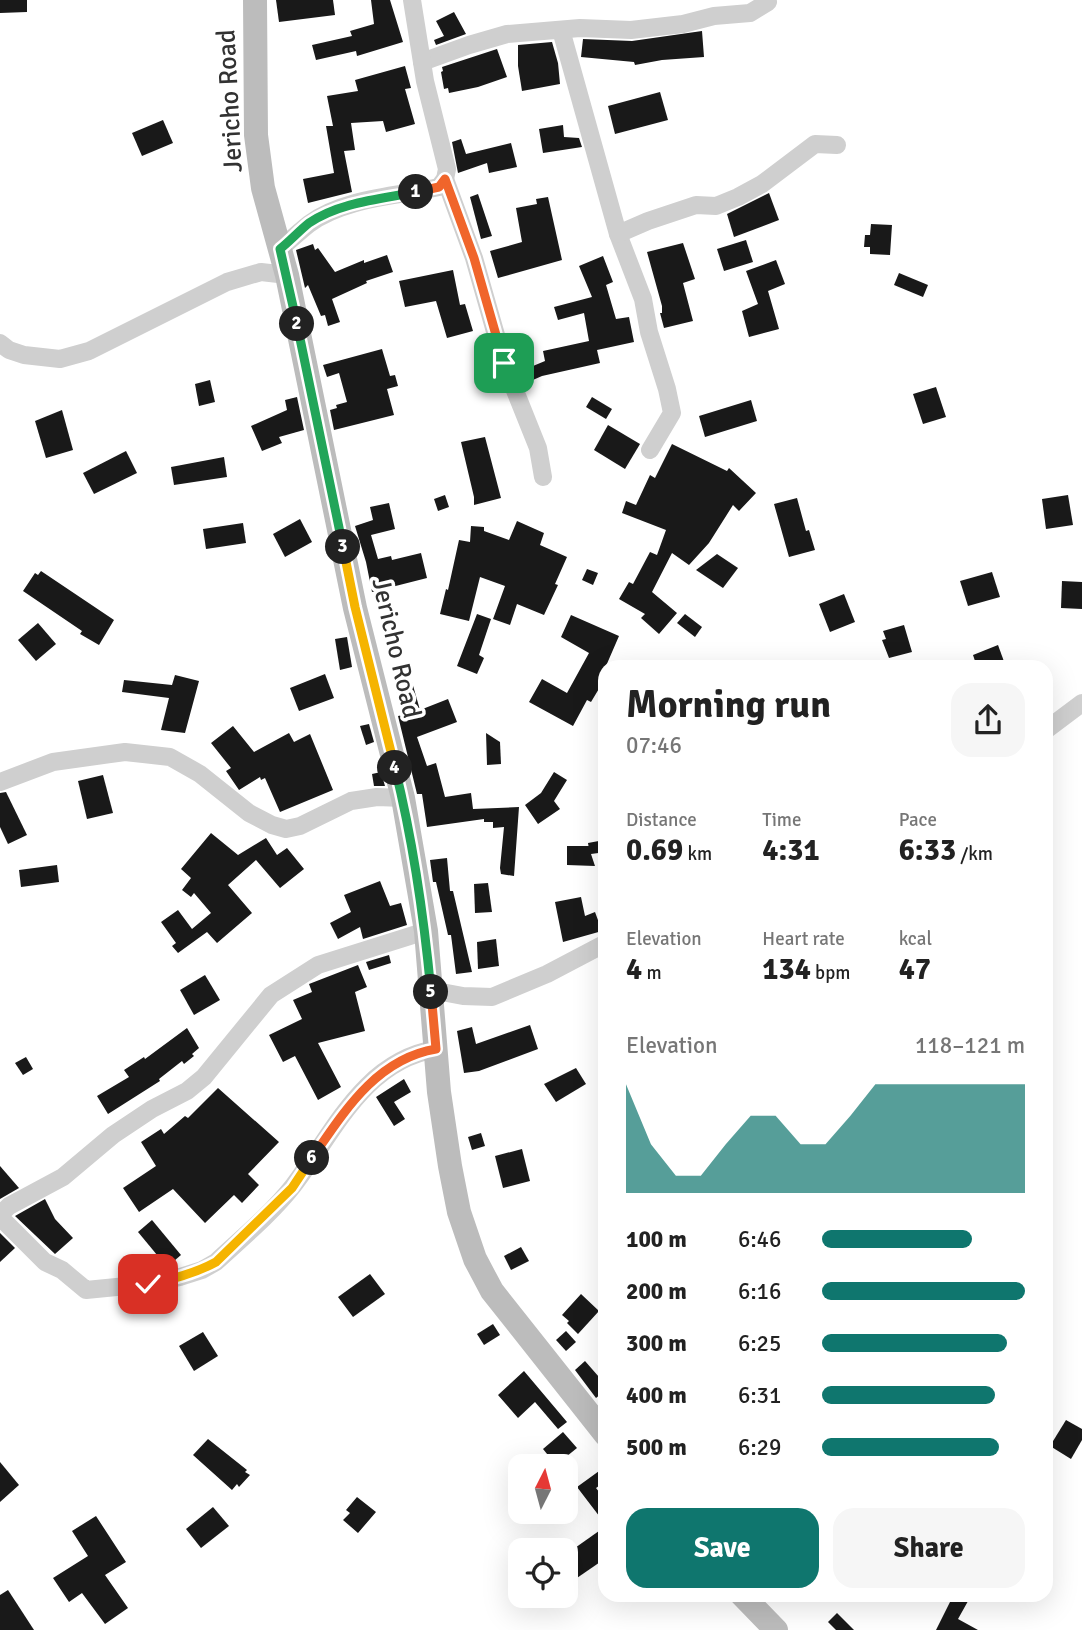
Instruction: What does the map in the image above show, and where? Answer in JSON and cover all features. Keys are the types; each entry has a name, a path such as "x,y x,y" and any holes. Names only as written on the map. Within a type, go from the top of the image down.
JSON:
{"street":[{"name":"Jericho Road","path":"255,0 256,135 263,188 287,275 355,607 403,798 426,931 436,1049 450,1166 459,1212 475,1259 492,1291 598,1425"},
{"path":"280,249 310,223 336,210 362,202 439,187 445,179 447,169 422,62 412,0"},
{"path":"422,62 507,34 561,30 631,30 683,24 715,16 750,12 768,2"},
{"path":"561,30 618,234 643,299 649,332 672,412 650,450"},
{"path":"618,234 696,205 716,205 738,197 762,184 815,144 837,145"},
{"path":"445,179 474,258 504,363 538,447 544,477"},
{"path":"0,343 9,350 24,355 60,359 89,351 226,282 261,272 287,275"},
{"path":"1053,725 1082,703"},
{"path":"0,782 53,762 125,752 170,757 200,774 249,813 279,828 300,827 351,801 377,797 403,798"},
{"path":"426,931 318,965 282,986 271,995 204,1077 187,1091 152,1109 113,1135 63,1177 9,1206 3,1212 2,1219 45,1262 62,1270 86,1290 148,1284 202,1270 216,1262 292,1188 348,1105 367,1087 395,1063 418,1052 436,1049"},
{"path":"431,990 463,996 492,997 547,974 598,947"},
{"path":"749,1602 776,1630"}],"building":[{"path":"0,0 27,0 27,12 0,13"},
{"path":"276,0 333,0 335,15 279,22"},
{"path":"371,0 390,0 403,42 357,56 356,51 316,60 312,45 352,36 350,31 374,24"},
{"path":"454,12 466,34 436,45 434,40 444,36 436,21"},
{"path":"702,31 704,57 635,65 634,62 581,57 583,39 632,41"},
{"path":"552,42 560,84 522,91 518,45"},
{"path":"497,49 507,77 449,93 448,88 444,89 442,67"},
{"path":"405,66 411,88 405,89 415,124 386,132 383,121 351,123 355,150 344,151 352,192 308,203 303,179 334,173 326,126 333,126 327,96 358,91 355,80"},
{"path":"660,92 668,120 615,134 608,106"},
{"path":"163,120 173,143 142,156 132,133"},
{"path":"563,125 564,137 579,138 582,147 543,153 539,129"},
{"path":"461,139 466,154 511,143 517,167 489,173 487,163 458,173 452,142"},
{"path":"769,193 779,220 734,237 727,214"},
{"path":"478,194 492,236 481,239 470,197"},
{"path":"548,197 562,260 498,278 490,251 522,242 516,208 537,204 536,199"},
{"path":"871,224 892,225 890,255 870,254 870,247 864,247 865,235 870,235"},
{"path":"746,240 753,262 724,271 717,249"},
{"path":"683,243 695,279 683,283 693,321 664,328 660,313 662,306 647,252"},
{"path":"313,244 315,250 318,248 335,272 364,260 364,263 387,255 393,272 366,281 367,283 332,299 340,322 328,326 325,315 321,316 308,285 305,288 296,250"},
{"path":"603,256 613,282 606,285 616,319 629,317 634,342 597,350 600,363 542,376 526,383 521,371 545,361 543,351 589,341 584,313 558,320 554,307 592,297 579,266"},
{"path":"776,260 785,284 768,291 779,329 749,337 742,311 758,304 746,271"},
{"path":"453,270 460,305 465,304 473,331 447,338 436,301 405,307 399,281"},
{"path":"899,273 928,285 923,297 894,285"},
{"path":"382,349 390,376 395,375 398,386 387,389 394,415 334,430 330,410 347,402 339,373 327,377 323,365"},
{"path":"210,380 215,402 199,406 195,384"},
{"path":"936,387 946,417 923,424 913,394"},
{"path":"297,397 304,430 279,437 282,443 262,451 251,426 287,410 285,400"},
{"path":"592,397 612,409 606,419 586,407"},
{"path":"751,400 757,421 705,437 699,416"},
{"path":"62,410 73,450 46,458 35,421"},
{"path":"608,425 640,444 625,469 594,450"},
{"path":"485,437 501,498 474,505 461,442"},
{"path":"672,444 727,471 729,468 756,493 739,511 733,505 709,543 689,565 672,553 652,592 677,613 659,634 641,618 645,614 619,599 629,582 633,584 650,552 657,555 666,530 622,513 626,501 636,505 650,475 655,478"},
{"path":"126,451 137,473 94,494 83,473"},
{"path":"224,457 227,477 174,485 171,467"},
{"path":"445,495 449,507 438,511 434,499"},
{"path":"1068,495 1073,525 1046,529 1042,499"},
{"path":"797,498 806,531 809,530 815,550 789,557 774,504"},
{"path":"389,503 395,529 371,535 378,559 391,556 392,560 421,553 427,578 372,592 355,526 373,520 370,507"},
{"path":"300,519 312,542 285,557 273,534"},
{"path":"517,521 544,533 540,545 567,557 544,615 517,604 510,625 493,619 505,586 480,577 469,621 440,614 459,540 470,542 471,526 484,527 484,531 509,540"},
{"path":"243,523 246,543 206,549 203,529"},
{"path":"717,554 738,568 723,588 696,570"},
{"path":"587,569 598,573 593,585 582,580"},
{"path":"41,571 114,620 99,645 23,591 35,573 38,575"},
{"path":"992,572 1000,597 968,606 960,581"},
{"path":"1062,581 1082,582 1082,609 1061,608"},
{"path":"844,594 855,622 830,632 819,604"},
{"path":"477,614 491,619 479,655 484,658 477,674 457,666"},
{"path":"685,614 702,627 695,637 677,623"},
{"path":"571,615 619,636 609,660 598,660 598,690 591,702 587,700 573,726 529,702 542,679 567,693 589,653 561,637"},
{"path":"38,623 56,644 36,661 18,640"},
{"path":"904,625 912,652 889,658 882,640 886,639 883,631"},
{"path":"347,637 352,667 340,670 335,639"},
{"path":"998,645 1003,660 975,660 973,655"},
{"path":"325,674 334,698 299,711 290,688"},
{"path":"175,675 199,681 185,733 161,730 169,698 122,692 124,680 172,685"},
{"path":"412,682 420,710 448,699 457,722 417,737 427,766 436,763 445,797 471,793 473,809 519,807 514,876 501,874 504,827 493,828 493,822 484,822 484,819 427,827 422,794 417,794 398,716 403,715 395,686"},
{"path":"369,724 374,742 366,745 360,726"},
{"path":"233,726 254,752 289,733 294,742 310,734 333,790 280,812 265,778 261,780 260,777 239,790 226,771 231,768 211,743"},
{"path":"486,733 500,742 501,764 487,765"},
{"path":"381,772 385,786 374,786 372,774"},
{"path":"554,772 567,780 554,801 560,809 538,824 525,805 541,793"},
{"path":"103,775 113,813 87,819 78,781"},
{"path":"6,792 27,835 8,844 0,827 0,793"},
{"path":"211,833 238,855 266,838 277,855 287,848 304,869 280,888 256,860 228,885 252,913 217,943 207,932 178,953 172,946 176,943 161,922 178,910 192,929 211,913 194,893 191,897 182,890 191,878 181,869"},
{"path":"598,841 598,853 591,854 595,866 567,865 567,846 588,846 588,843"},
{"path":"447,858 450,891 453,891 472,972 456,974 451,935 448,935 436,882 433,882 430,860"},
{"path":"57,865 59,882 21,887 19,870"},
{"path":"380,881 390,906 401,903 407,925 363,939 360,927 338,939 330,923 351,912 344,895"},
{"path":"488,883 492,912 475,913 474,884"},
{"path":"581,897 585,916 595,912 598,932 563,942 555,902"},
{"path":"496,939 499,966 478,969 477,942"},
{"path":"389,955 391,963 369,970 366,962"},
{"path":"358,965 367,987 355,992 365,1031 318,1043 341,1087 318,1100 295,1056 283,1062 269,1035 302,1019 293,1000 312,992 309,984"},
{"path":"205,975 220,1000 194,1015 180,990"},
{"path":"530,1025 538,1049 479,1071 464,1073 457,1031 472,1027 476,1044"},
{"path":"187,1028 199,1048 192,1054 194,1056 184,1064 182,1061 159,1079 160,1081 108,1114 97,1096 129,1077 124,1070 144,1057 145,1059"},
{"path":"26,1057 33,1069 23,1075 15,1063"},
{"path":"576,1068 586,1084 556,1102 544,1084"},
{"path":"404,1079 411,1092 394,1102 405,1119 394,1126 376,1097"},
{"path":"218,1088 279,1142 248,1174 259,1185 242,1203 234,1195 205,1223 173,1189 139,1212 123,1188 156,1166 141,1142 161,1129 164,1134 185,1116 188,1118"},
{"path":"481,1133 485,1146 472,1150 468,1137"},
{"path":"522,1149 530,1181 503,1188 495,1156"},
{"path":"0,1166 19,1188 0,1199"},
{"path":"45,1199 55,1219 73,1238 55,1254 15,1216"},
{"path":"152,1220 181,1255 167,1267 138,1232"},
{"path":"0,1233 15,1248 0,1262"},
{"path":"521,1247 529,1261 511,1270 504,1256"},
{"path":"370,1274 385,1294 353,1317 338,1297"},
{"path":"581,1294 598,1310 578,1334 562,1315"},
{"path":"493,1324 500,1335 484,1345 477,1334"},
{"path":"566,1331 576,1342 566,1351 556,1340"},
{"path":"203,1332 218,1356 194,1371 179,1346"},
{"path":"585,1361 598,1376 598,1396 596,1398 575,1370"},
{"path":"524,1371 567,1422 558,1429 535,1402 518,1418 498,1395"},
{"path":"1066,1420 1082,1429 1082,1440 1071,1459 1053,1448 1053,1441"},
{"path":"563,1432 577,1448 570,1454 547,1454 543,1449"},
{"path":"208,1439 247,1470 245,1472 250,1475 239,1487 237,1484 232,1490 193,1455"},
{"path":"0,1462 19,1485 0,1502"},
{"path":"598,1472 596,1488 598,1515 578,1486"},
{"path":"357,1497 376,1512 358,1533 343,1520 350,1513 346,1510"},
{"path":"213,1507 229,1526 201,1548 186,1529"},
{"path":"96,1516 126,1562 105,1575 128,1608 105,1624 82,1593 69,1602 53,1578 88,1556 72,1531"},
{"path":"598,1532 598,1564 578,1577 578,1546"},
{"path":"8,1590 34,1630 0,1630 0,1595"},
{"path":"950,1602 968,1602 958,1619 978,1630 936,1630"},
{"path":"837,1613 854,1630 836,1630 828,1622"}],"route":[{"path":"148,1284 202,1270 216,1262 292,1188 348,1105 395,1063 418,1052 436,1049 426,931 403,798 355,607 280,249 310,223 336,210 362,202 439,187 445,179 474,258 504,363"}]}
